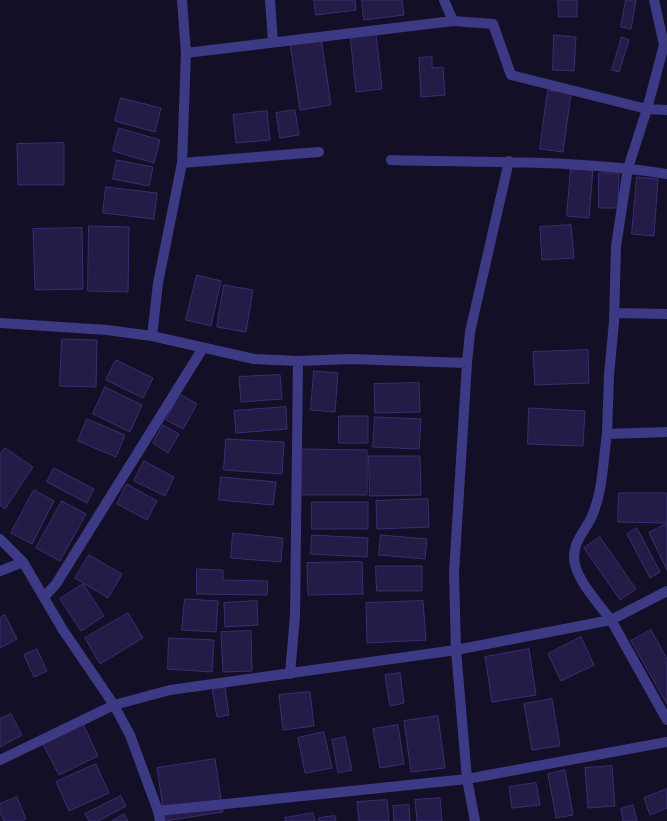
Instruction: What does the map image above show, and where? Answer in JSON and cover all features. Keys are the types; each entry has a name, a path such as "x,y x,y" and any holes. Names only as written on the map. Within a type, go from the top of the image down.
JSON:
{"street":[{"path":"152,336 158,283 182,163 186,53 182,0"},
{"path":"270,0 273,42"},
{"path":"444,0 454,22"},
{"path":"654,0 664,45 647,109 628,168 616,246 614,313 609,375 607,434 600,488 592,516 578,539 574,557 578,574 611,620 667,720"},
{"path":"186,53 454,22 493,24 511,75 647,109 667,110"},
{"path":"182,163 319,152"},
{"path":"391,160 509,161 628,168 667,174"},
{"path":"475,821 467,778 456,650 454,573 470,332 509,161"},
{"path":"614,313 667,314"},
{"path":"0,323 107,330 152,336 254,359 467,363"},
{"path":"44,597 56,584 204,348"},
{"path":"290,674 295,616 298,361"},
{"path":"607,434 667,432"},
{"path":"0,539 23,562 63,630 114,705 130,735 159,816 467,778 667,742"},
{"path":"0,572 23,562"},
{"path":"0,760 114,705 170,690 456,650 611,620 667,591"}],"building":[{"path":"314,0 355,0 356,10 316,15"},
{"path":"362,0 402,0 404,15 364,20"},
{"path":"558,0 577,0 577,17 559,17"},
{"path":"626,0 636,0 631,29 621,27"},
{"path":"376,33 382,89 356,92 350,35"},
{"path":"554,35 576,37 574,71 553,70"},
{"path":"622,37 629,40 619,72 612,70"},
{"path":"321,38 331,105 300,110 290,43"},
{"path":"432,57 432,68 443,67 445,95 421,97 419,58"},
{"path":"548,90 571,93 563,152 540,149"},
{"path":"121,98 161,108 155,132 115,121"},
{"path":"295,110 299,135 280,138 276,113"},
{"path":"267,111 270,140 236,143 233,115"},
{"path":"119,128 160,140 154,163 113,151"},
{"path":"64,143 64,185 18,185 17,144"},
{"path":"117,160 153,167 149,186 113,179"},
{"path":"571,169 593,170 589,218 567,216"},
{"path":"599,173 619,173 618,208 599,208"},
{"path":"637,177 658,179 654,236 632,234"},
{"path":"106,187 157,193 154,219 103,213"},
{"path":"571,225 574,258 542,260 540,227"},
{"path":"89,226 129,227 128,292 88,291"},
{"path":"82,228 83,289 35,290 33,229"},
{"path":"197,275 221,281 211,326 186,320"},
{"path":"224,285 253,290 246,332 217,327"},
{"path":"62,339 97,340 96,387 60,386"},
{"path":"588,350 589,383 535,385 533,352"},
{"path":"116,360 153,378 143,398 106,380"},
{"path":"314,371 338,373 335,412 311,410"},
{"path":"280,375 282,399 241,402 239,377"},
{"path":"419,383 420,412 375,413 374,384"},
{"path":"105,387 142,405 130,432 93,414"},
{"path":"180,394 197,404 183,429 166,420"},
{"path":"286,407 287,429 236,433 234,411"},
{"path":"529,408 585,411 583,446 528,444"},
{"path":"339,416 368,416 368,443 339,443"},
{"path":"375,417 421,419 419,449 373,447"},
{"path":"87,419 125,435 116,457 78,441"},
{"path":"163,425 179,434 168,453 153,443"},
{"path":"226,439 284,442 282,474 224,470"},
{"path":"5,448 33,467 5,509 0,505 0,455"},
{"path":"301,449 367,450 367,495 301,495"},
{"path":"369,456 420,456 421,495 370,496"},
{"path":"144,461 174,477 165,496 134,481"},
{"path":"54,468 94,489 87,503 47,482"},
{"path":"221,477 276,482 273,505 219,500"},
{"path":"127,484 157,501 147,520 117,504"},
{"path":"34,490 54,501 32,544 11,533"},
{"path":"619,493 667,493 667,523 618,522"},
{"path":"428,499 429,527 377,529 376,501"},
{"path":"62,501 86,514 60,561 36,548"},
{"path":"312,502 368,502 368,529 312,529"},
{"path":"666,524 667,527 667,570 649,533"},
{"path":"637,528 660,572 650,578 627,534"},
{"path":"233,533 283,538 281,562 231,558"},
{"path":"312,535 368,538 367,557 311,554"},
{"path":"381,535 427,539 425,559 379,555"},
{"path":"600,537 636,589 620,600 584,548"},
{"path":"89,555 122,574 108,598 75,578"},
{"path":"362,562 363,594 308,595 307,563"},
{"path":"376,566 422,566 422,591 377,591"},
{"path":"197,569 223,570 223,580 268,581 267,595 197,594"},
{"path":"83,584 104,616 81,631 60,599"},
{"path":"185,599 218,601 216,632 182,630"},
{"path":"257,601 258,625 225,627 224,603"},
{"path":"423,601 426,640 367,643 366,603"},
{"path":"128,613 143,638 100,664 85,638"},
{"path":"5,615 17,639 0,648 0,618"},
{"path":"651,630 667,659 667,704 631,641"},
{"path":"251,631 252,671 223,672 221,632"},
{"path":"581,637 594,665 561,681 548,654"},
{"path":"169,638 214,640 212,672 168,669"},
{"path":"37,649 47,671 34,677 24,655"},
{"path":"529,649 536,695 492,702 485,657"},
{"path":"400,673 404,703 390,706 385,675"},
{"path":"225,686 229,715 217,717 212,688"},
{"path":"310,692 314,726 283,730 279,695"},
{"path":"552,699 560,746 532,750 524,704"},
{"path":"11,714 22,735 0,747 0,719"},
{"path":"438,716 445,768 411,772 404,721"},
{"path":"82,722 98,756 59,775 42,742"},
{"path":"398,725 404,764 380,768 373,729"},
{"path":"324,732 332,768 305,773 298,738"},
{"path":"345,737 352,770 338,773 332,740"},
{"path":"215,759 223,812 165,821 157,768"},
{"path":"96,764 109,793 69,811 56,782"},
{"path":"612,766 615,806 588,808 585,768"},
{"path":"565,770 573,815 556,818 548,774"},
{"path":"536,783 540,805 512,808 509,787"},
{"path":"667,789 667,808 650,815 644,798"},
{"path":"121,796 126,806 98,821 89,821 85,814"},
{"path":"17,797 26,819 21,821 4,821 0,812 0,804"},
{"path":"440,798 442,821 417,821 415,800"},
{"path":"387,800 389,821 359,821 357,802"},
{"path":"409,805 410,821 394,821 393,806"},
{"path":"633,805 637,821 623,821 621,809"},
{"path":"313,813 315,821 285,821 285,818"},
{"path":"124,814 128,821 112,821"},
{"path":"335,816 336,821 319,821 319,818"}]}
